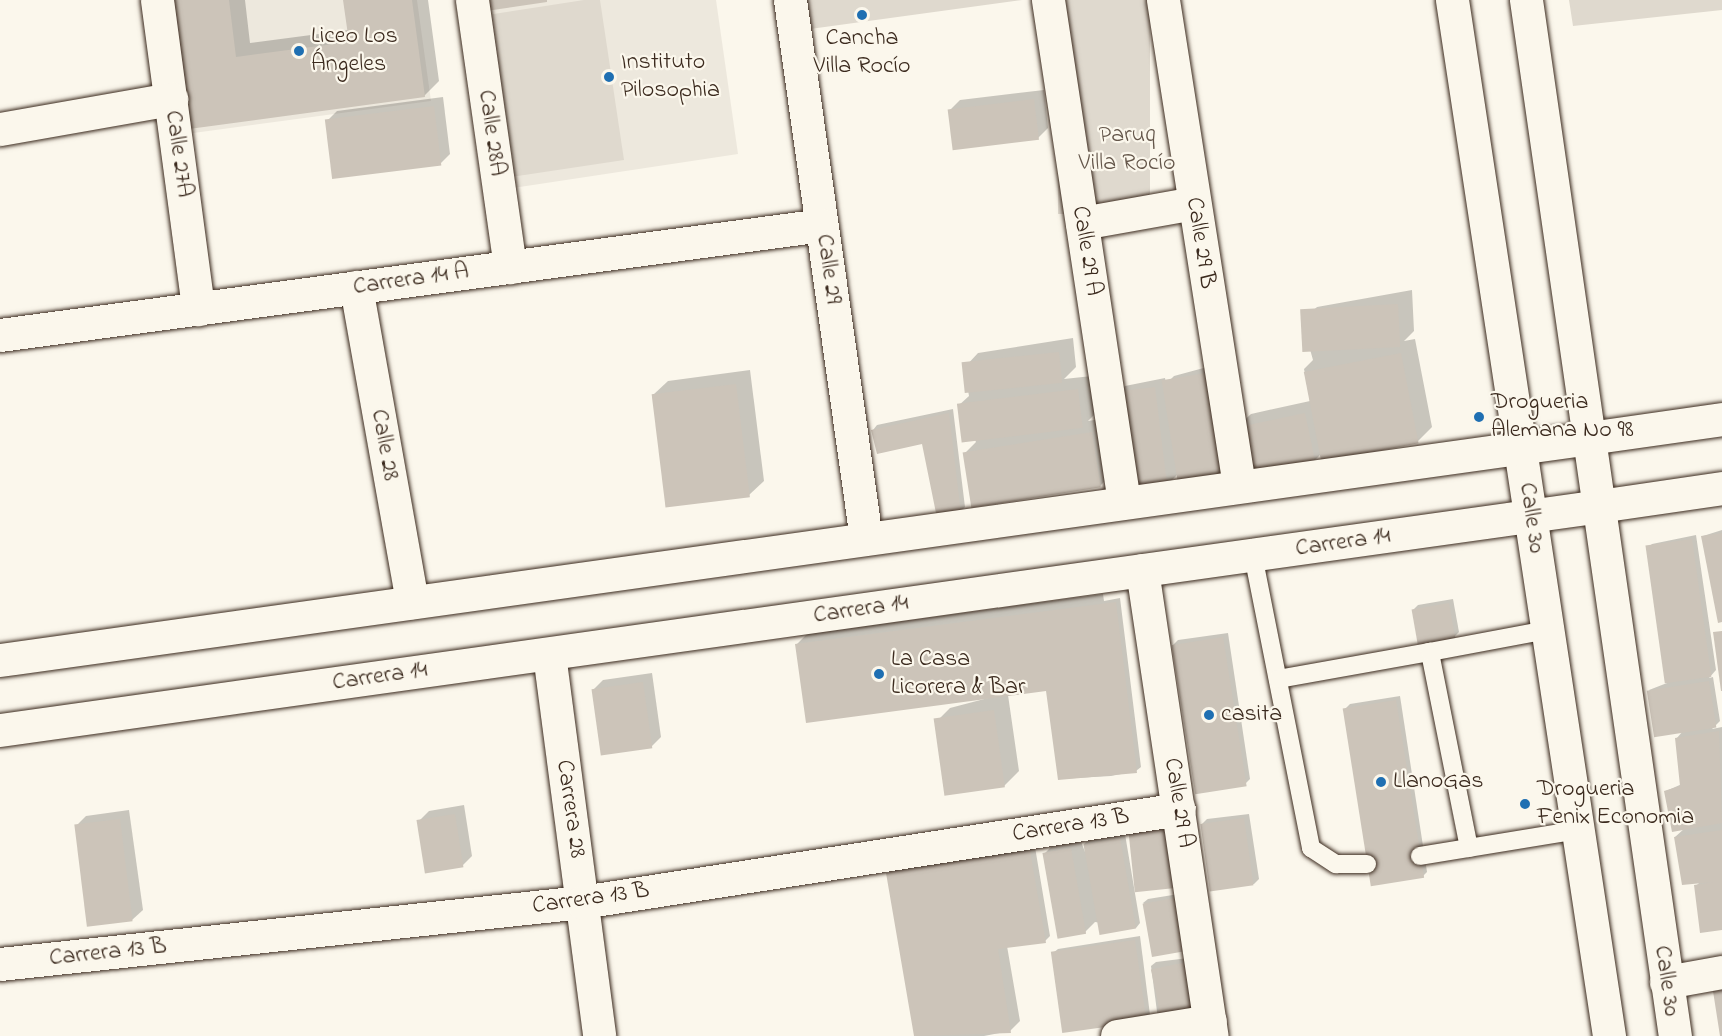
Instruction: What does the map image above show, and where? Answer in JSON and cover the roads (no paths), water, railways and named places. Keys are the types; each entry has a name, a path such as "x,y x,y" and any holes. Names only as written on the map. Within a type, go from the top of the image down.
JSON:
{"street":[{"name":"Calle 27A","path":"158,0 198,309"},
{"name":"Calle 28A","path":"472,0 510,267"},
{"name":"Calle 29","path":"790,0 866,539"},
{"name":"Calle 29 A","path":"1048,0 1124,502"},
{"name":"Calle 29 B","path":"1163,0 1239,486"},
{"name":"Calle 30","path":"1452,0 1609,1036"},
{"name":"Calle 30","path":"1526,0 1674,1036"},
{"path":"0,129 171,99"},
{"path":"1082,223 1194,203"},
{"name":"Carrera 14 A","path":"0,335 822,225"},
{"name":"Calle 28","path":"356,287 412,602"},
{"path":"0,660 1722,419"},
{"name":"Carrera 14","path":"0,730 1530,518 1722,489"},
{"name":"Calle 29 A","path":"1142,570 1211,1029"},
{"name":"Carrera 28","path":"549,654 599,1036"},
{"name":"Carrera 13 B","path":"0,964 582,902 1179,809"},
{"path":"1666,982 1722,972"},
{"path":"1117,1036 1211,1029"}],"lane":[{"path":"1253,555 1311,848 1336,864 1367,864"},
{"path":"1278,679 1547,630"},
{"path":"1430,652 1469,848"},
{"path":"1420,856 1578,830"}],"place":[{"name":"Cancha Villa Rocío","path":"862,15"},
{"name":"Liceo Los Ángeles","path":"299,51"},
{"name":"Instituto Pilosophia","path":"609,77"},
{"name":"Drogueria Alemana No 98","path":"1479,417"},
{"name":"La Casa Licorera & Bar","path":"879,674"},
{"name":"casita","path":"1209,715"},
{"name":"LlanoGas","path":"1381,782"},
{"name":"Drogueria Fenix Economia","path":"1525,804"}],"park label":[{"name":"Paruq Villa Rocío","path":"1127,150"}]}
